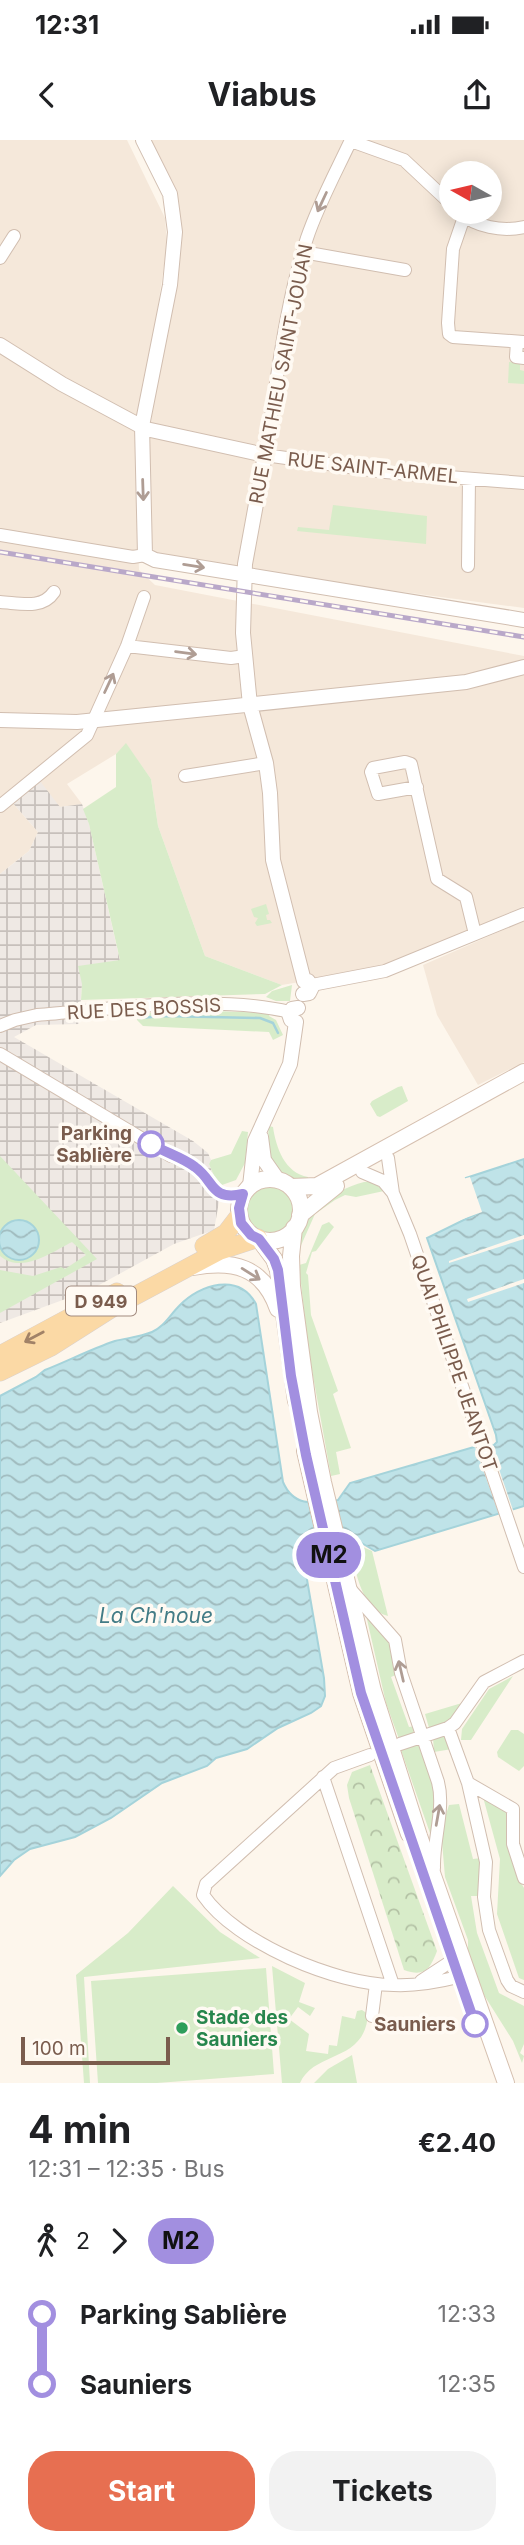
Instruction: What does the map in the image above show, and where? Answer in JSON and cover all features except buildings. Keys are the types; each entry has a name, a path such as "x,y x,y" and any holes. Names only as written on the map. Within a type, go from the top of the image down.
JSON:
{"main road":[{"path":"496,2083 371,1725 286,1337 278,1270 274,1259 258,1239 246,1230 239,1216 240,1201 246,1190 263,1179 284,1184 317,1186 524,1072"},
{"path":"258,1239 267,1241 282,1238 335,1186 524,1083"},
{"path":"284,1184 299,1200 290,1263 317,1483"},
{"name":"D 949","path":"0,1355 217,1239 228,1231 239,1216"},
{"name":"D 949","path":"0,1372 51,1347 114,1307 228,1246 258,1239"},
{"path":"186,1269 227,1264 254,1274 266,1284 274,1297 280,1328 286,1337"},
{"path":"335,1555 348,1586 373,1691 435,1882 506,2083"}],"street":[{"path":"143,140 170,194 175,232 170,285 142,426 145,555"},
{"path":"351,141 404,160 439,193"},
{"name":"RUE MATHIEU SAINT-JOUAN","path":"301,1000 273,860 266,762 250,705 243,622 244,575 280,360 303,252 316,215 351,141"},
{"path":"459,224 453,249 449,334 453,337 520,342 516,357 524,358"},
{"path":"484,224 493,228 524,227"},
{"path":"0,258 14,236"},
{"path":"303,252 405,270"},
{"name":"RUE SAINT-ARMEL","path":"0,345 62,384 150,430 265,455 385,472 524,483"},
{"path":"468,566 469,479"},
{"path":"0,535 133,557 145,555 155,560 524,620"},
{"path":"0,602 42,603 54,592"},
{"path":"0,806 87,735 127,646 144,597"},
{"path":"127,646 231,658 245,656"},
{"path":"0,720 92,721 466,682 524,667"},
{"path":"185,776 266,762"},
{"path":"416,787 437,879 466,897 475,934"},
{"path":"0,1054 171,1156 181,1158 198,1169 214,1191 226,1195 246,1190 255,1141 290,1064 301,1000 385,971 524,914"},
{"name":"RUE DES BOSSIS","path":"0,1026 37,1015 301,1000"},
{"path":"261,1128 264,1160 284,1184"},
{"name":"QUAI PHILIPPE JEANTOT","path":"388,1158 393,1193 524,1567"},
{"path":"362,1172 383,1181 393,1193"},
{"path":"348,1586 395,1640 401,1673 441,1794 434,1841 435,1882"},
{"path":"400,1744 448,1728 455,1723 484,1682 524,1661"},
{"path":"448,1728 468,1783 486,1862 484,1897 489,1930 507,1980 511,1986 524,1992"},
{"path":"370,1755 348,1761 323,1777 206,1884 203,1895 225,1919 270,1949 316,1969 393,1986 458,1977"},
{"path":"323,1777 393,1986"},
{"path":"468,1783 513,1809 513,1844 524,1878"},
{"path":"418,1983 453,1960"},
{"path":"372,2016 376,1984"}],"shaded area":[{"path":"0,140 127,140 165,218 167,245 142,426 135,439 139,570 155,585 524,656 524,906 388,967 282,985 205,956 158,826 151,779 126,744 116,754 67,784 82,804 60,807 12,802 38,832 29,851 0,874"},
{"path":"148,140 524,140 524,608 239,570 158,555 152,548 148,444 158,369 181,245"},
{"path":"40,781 60,807 82,804 120,961 108,962 82,984 79,1024 36,1025 14,1037 193,1141 208,1153 215,1178 222,1185 214,1230 174,1244 90,1290 0,1323 0,874 29,851 38,832 12,802"},
{"path":"524,921 524,1062 478,1085 437,1015 423,965"}],"green space":[{"path":"509,362 520,363 520,370 524,371 524,384 508,383"},
{"path":"333,505 427,516 426,544 297,531 298,527 329,530"},
{"path":"126,743 151,779 158,826 205,956 282,985 265,994 81,1000 82,984 78,966 120,960 89,824 83,809 116,787 116,754"},
{"path":"266,904 269,914 266,915 267,920 272,923 257,926 255,923 258,918 254,917 251,909"},
{"path":"292,985 290,1001 276,1001 266,997 272,991"},
{"path":"185,1010 270,1013 269,1016 276,1020 283,1035 273,1040 269,1032 143,1026 137,1020 139,1014"},
{"path":"402,1086 408,1101 380,1117 377,1116 370,1104 372,1101"},
{"path":"269,1126 273,1127 283,1158 293,1170 308,1177 308,1181 286,1175 273,1165 268,1149"},
{"path":"242,1131 248,1132 245,1163 236,1180 222,1185 215,1178 209,1164 211,1160 231,1154"},
{"path":"0,1156 97,1259 0,1313 0,1270 33,1276 61,1267 65,1269 86,1255 72,1242 27,1262 17,1263 0,1256"},
{"path":"364,1182 373,1182 384,1191 356,1197 345,1195 335,1200 315,1214 299,1250 305,1225 311,1215 340,1191"},
{"path":"269,1186 286,1193 293,1210 286,1227 269,1234 252,1227 245,1210 252,1193"},
{"path":"329,1222 334,1227 316,1251 312,1252 306,1273 311,1315 338,1391 333,1394 351,1448 336,1452 340,1474 331,1476 308,1348 299,1265 306,1263 322,1225"},
{"path":"349,1541 372,1551 388,1616 378,1612 364,1596"},
{"path":"366,1615 391,1642 398,1674 391,1677 409,1727 415,1726 413,1734 399,1739 386,1703"},
{"path":"513,1676 471,1740 461,1740 462,1729 489,1689"},
{"path":"462,1703 448,1722 429,1728 425,1714"},
{"path":"511,1730 524,1734 524,1766 519,1771 498,1757 497,1752"},
{"path":"446,1735 452,1749 434,1752 433,1738"},
{"path":"420,1744 437,1797 431,1836 401,1750"},
{"path":"370,1765 437,1951 429,1967 417,1973 404,1970 349,1798 347,1785 352,1772"},
{"path":"483,1797 509,1812 524,1888 524,1980 519,1978 497,1914 500,1859"},
{"path":"459,1804 473,1859 481,1858 481,1896 471,1896 477,1933 499,1993 524,2006 524,2044 520,2053 524,2056 522,2063 513,2041 484,1995 468,1954 468,1940 445,1877 441,1830 449,1805"},
{"path":"173,1886 220,1932 260,1958 84,1977 90,2083 84,2083 76,1975 128,1933"},
{"path":"272,1966 305,1983 299,2002 315,2008 310,2016 298,2007 289,2019 309,2034 306,2051 328,2054 329,2045 337,2046 342,2016 355,2019 357,2011 362,2010 368,2014 365,2030 358,2041 349,2049 317,2065 300,2083 282,2083"},
{"name":"Stade des Sauniers","path":"266,1968 274,2074 157,2083 98,2083 91,1981"},
{"path":"352,2055 357,2083 314,2083 328,2069"}],"water":[{"name":"La Ch'noue","path":"524,1159 524,1506 375,1551 350,1536 320,1543 310,1551 305,1568 324,1678 325,1696 321,1706 278,1728 247,1749 216,1758 207,1766 162,1783 111,1818 75,1837 30,1849 14,1860 0,1876 0,1396 45,1370 88,1351 152,1332 188,1298 208,1287 230,1285 249,1294 256,1304 283,1482 299,1500 338,1500 350,1483 474,1447 491,1443 493,1446 497,1442 496,1435 427,1238 478,1213 466,1178"},
{"path":"19,1220 33,1226 39,1240 33,1254 19,1260 5,1254 -1,1240 5,1226"}],"pier":[{"path":"470,1177 482,1212 441,1227 474,1211 463,1179"},
{"path":"524,1235 524,1239 449,1263 449,1261"},
{"path":"524,1279 524,1283 468,1302 467,1299"},
{"path":"489,1440 514,1513 500,1517 474,1444"}],"waterway":[{"path":"139,1018 260,1018 273,1023 278,1033"}],"railway":[{"path":"0,552 524,637"}],"bus line":[{"name":"M2","path":"151,1144 195,1167 214,1191 226,1195 243,1194 239,1208 241,1223 251,1235 259,1239 276,1264 291,1376 306,1455 361,1693 475,2024"}],"place":[{"name":"Parking Sablière","path":"151,1144"},
{"name":"Sauniers","path":"475,2024"},
{"name":"Stade des Sauniers","path":"182,2028"}]}
